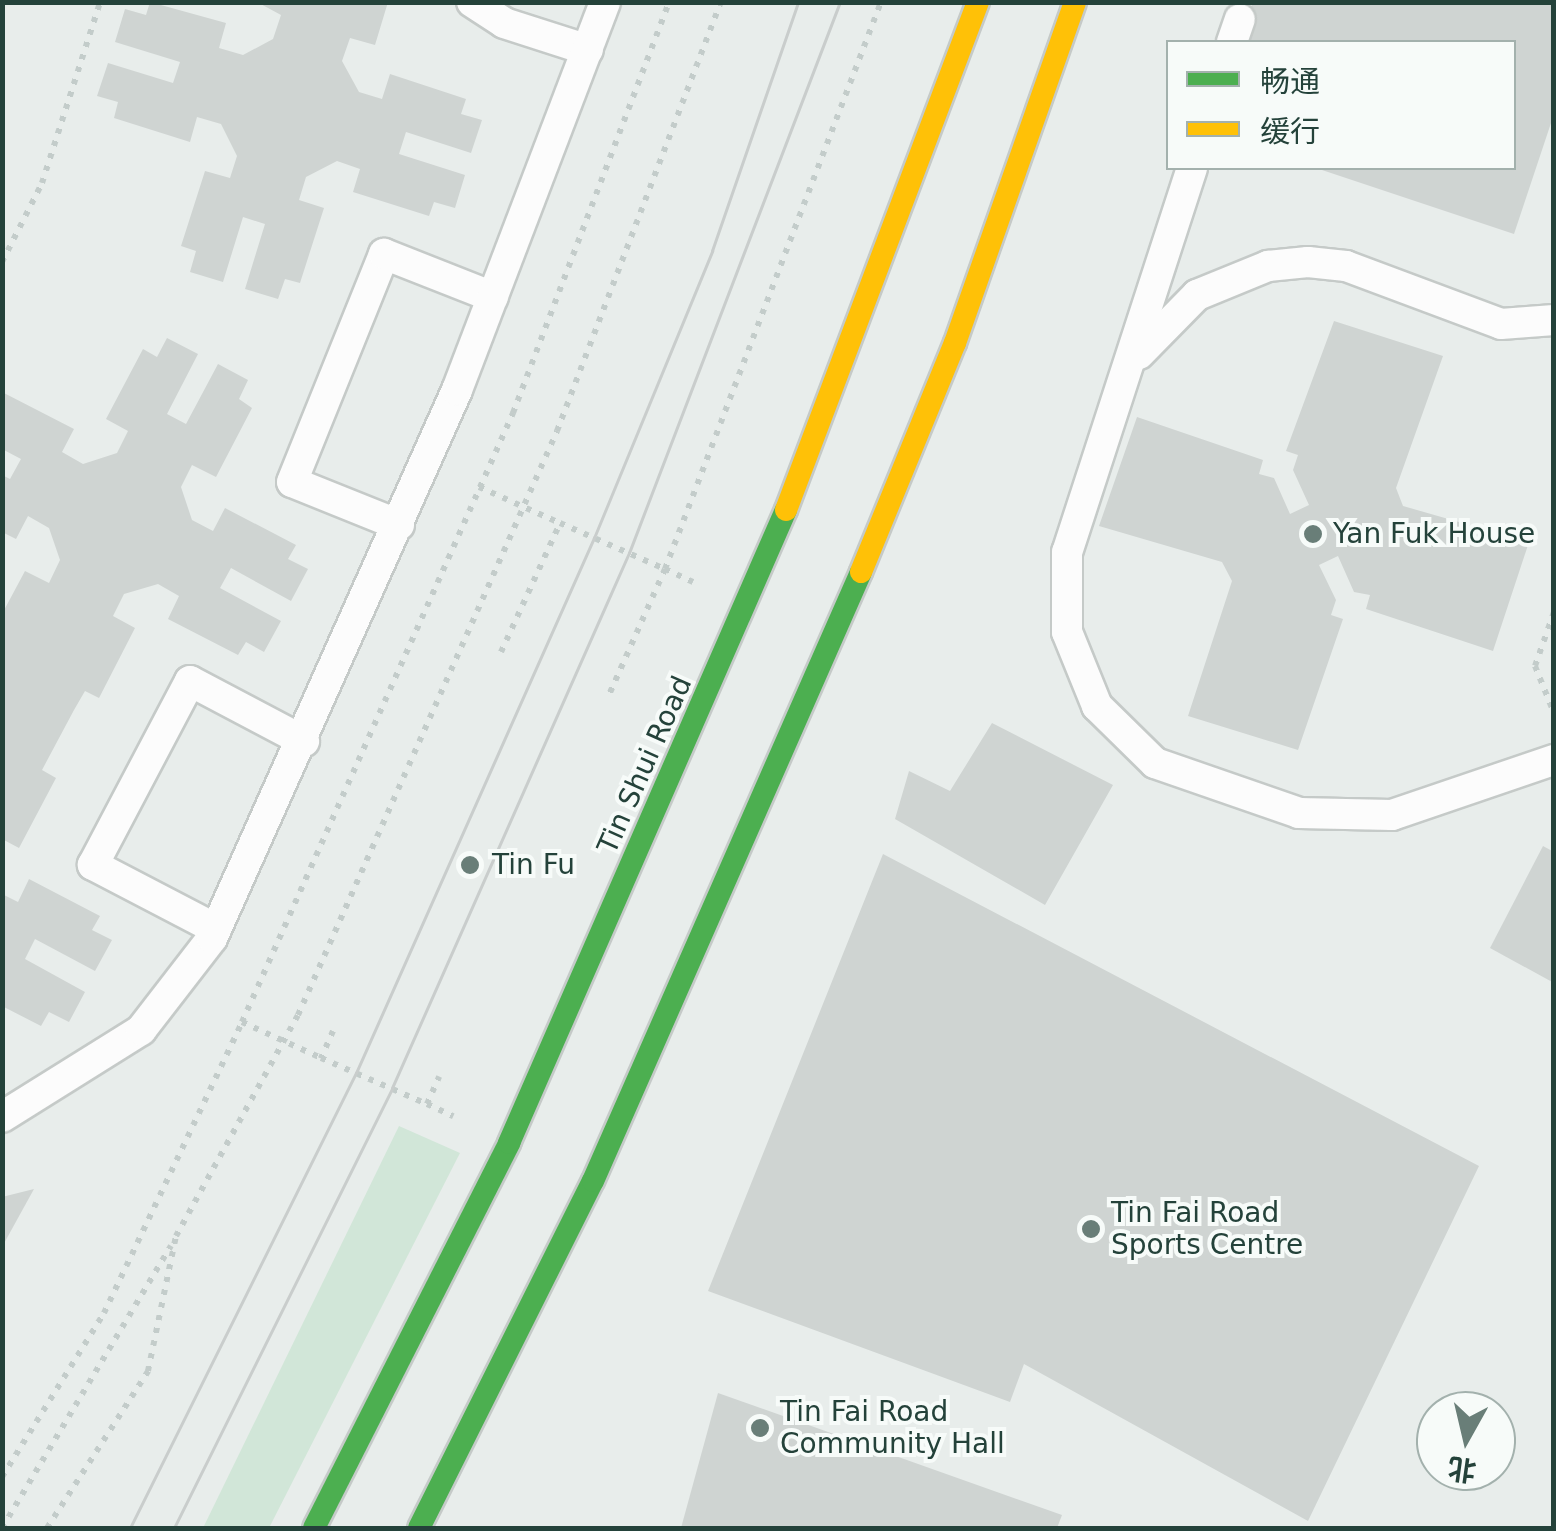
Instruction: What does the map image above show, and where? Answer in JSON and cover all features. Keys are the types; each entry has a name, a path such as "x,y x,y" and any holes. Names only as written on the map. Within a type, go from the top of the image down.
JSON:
{"main road":[{"name":"Tin Shui Road","path":"314,1528 510,1143 714,682 868,311 978,2"},
{"path":"418,1528 593,1181 833,640 955,343 1075,2"}],"lane":[{"path":"472,2 588,50"},
{"path":"2,1116 51,1094 141,1030 216,929 399,525 493,297 605,2"},
{"path":"1191,170 1122,384 1062,592 1078,670 1124,737 1155,763 1247,800 1353,818 1430,806 1554,760"},
{"path":"399,525 292,482 384,254 493,297"},
{"path":"1122,384 1141,350 1197,295 1268,266 1346,266 1501,324 1554,320"},
{"path":"216,929 93,864 190,681 304,741"}],"path":[{"path":"2,262 42,183 100,2"},
{"path":"2,1477 89,1336 242,1022 480,487 669,2"},
{"path":"2,1528 112,1350 284,1041 524,507 721,2"},
{"path":"607,699 665,569 881,2"},
{"path":"480,487 665,569"},
{"path":"502,652 560,523"},
{"path":"1554,612 1535,666 1554,712"},
{"path":"242,1022 427,1104 439,1077"},
{"path":"321,1058 333,1031"},
{"path":"47,1528 148,1371 176,1236"}],"green space":[{"path":"399,1126 460,1153 269,1528 203,1528"}],"building":[{"path":"150,2 226,23 219,48 243,55 273,39 281,15 257,2 388,2 375,45 350,38 342,61 359,92 382,99 390,74 466,99 461,114 482,120 471,153 406,132 399,154 465,175 455,208 434,202 429,216 353,192 360,169 337,161 306,177 299,200 324,208 300,283 285,279 278,299 245,289 265,224 243,217 223,282 190,272 196,251 181,246 205,171 230,178 237,156 221,124 197,117 190,142 114,118 118,102 97,96 108,63 173,83 180,62 115,42 125,9 146,15"},
{"path":"1253,2 1554,2 1554,114 1514,234 1322,170 1516,170 1516,40 1240,40"},
{"name":"Yan Fuk House","path":"1334,321 1443,356 1396,488 1403,506 1529,542 1493,651 1366,609 1370,595 1354,592 1338,556 1319,565 1336,600 1331,615 1343,619 1298,750 1188,716 1232,581 1222,562 1099,526 1137,417 1263,460 1259,474 1274,478 1290,514 1309,505 1293,470 1298,455 1286,451"},
{"path":"167,338 198,354 167,414 186,424 218,364 248,380 239,399 252,408 216,477 192,465 181,487 192,520 213,531 225,508 296,545 288,559 308,569 291,601 231,568 220,588 281,621 264,652 246,642 238,655 168,619 179,596 158,584 124,594 113,616 135,628 99,698 85,691 42,770 56,778 19,848 2,839 2,614 25,571 49,583 60,560 49,528 28,516 16,539 2,532 2,475 10,479 21,459 2,449 2,392 74,429 62,452 83,464 117,453 128,431 106,419 143,349 157,357"},
{"path":"992,723 1113,785 1045,905 895,819 909,771 950,791"},
{"path":"1543,846 1554,852 1554,983 1490,948"},
{"name":"Tin Fai Road Sports Centre","path":"883,854 1479,1166 1308,1521 1024,1364 1010,1402 708,1291"},
{"path":"29,879 100,916 92,930 112,940 95,971 35,939 25,959 85,992 69,1022 49,1012 41,1026 2,1006 2,894 18,902"},
{"path":"34,1189 2,1247 2,1197"},
{"name":"Tin Fai Road Community Hall","path":"718,1393 1062,1515 1057,1528 681,1528"}],"tram line":[{"path":"130,1528 356,1073 594,538 712,251 798,2"},
{"path":"174,1528 392,1088 629,553 840,2"}],"traffic: fast":[{"path":"314,1528 509,1143 786,510"},
{"path":"419,1528 593,1181 861,572"}],"traffic: slow":[{"path":"786,510 978,2"},
{"path":"861,572 955,343 1075,2"}],"place":[{"name":"Yan Fuk House","path":"1313,534"},
{"name":"Tin Fu","path":"470,865"},
{"name":"Tin Fai Road Sports Centre","path":"1091,1229"},
{"name":"Tin Fai Road Community Hall","path":"760,1428"}]}
